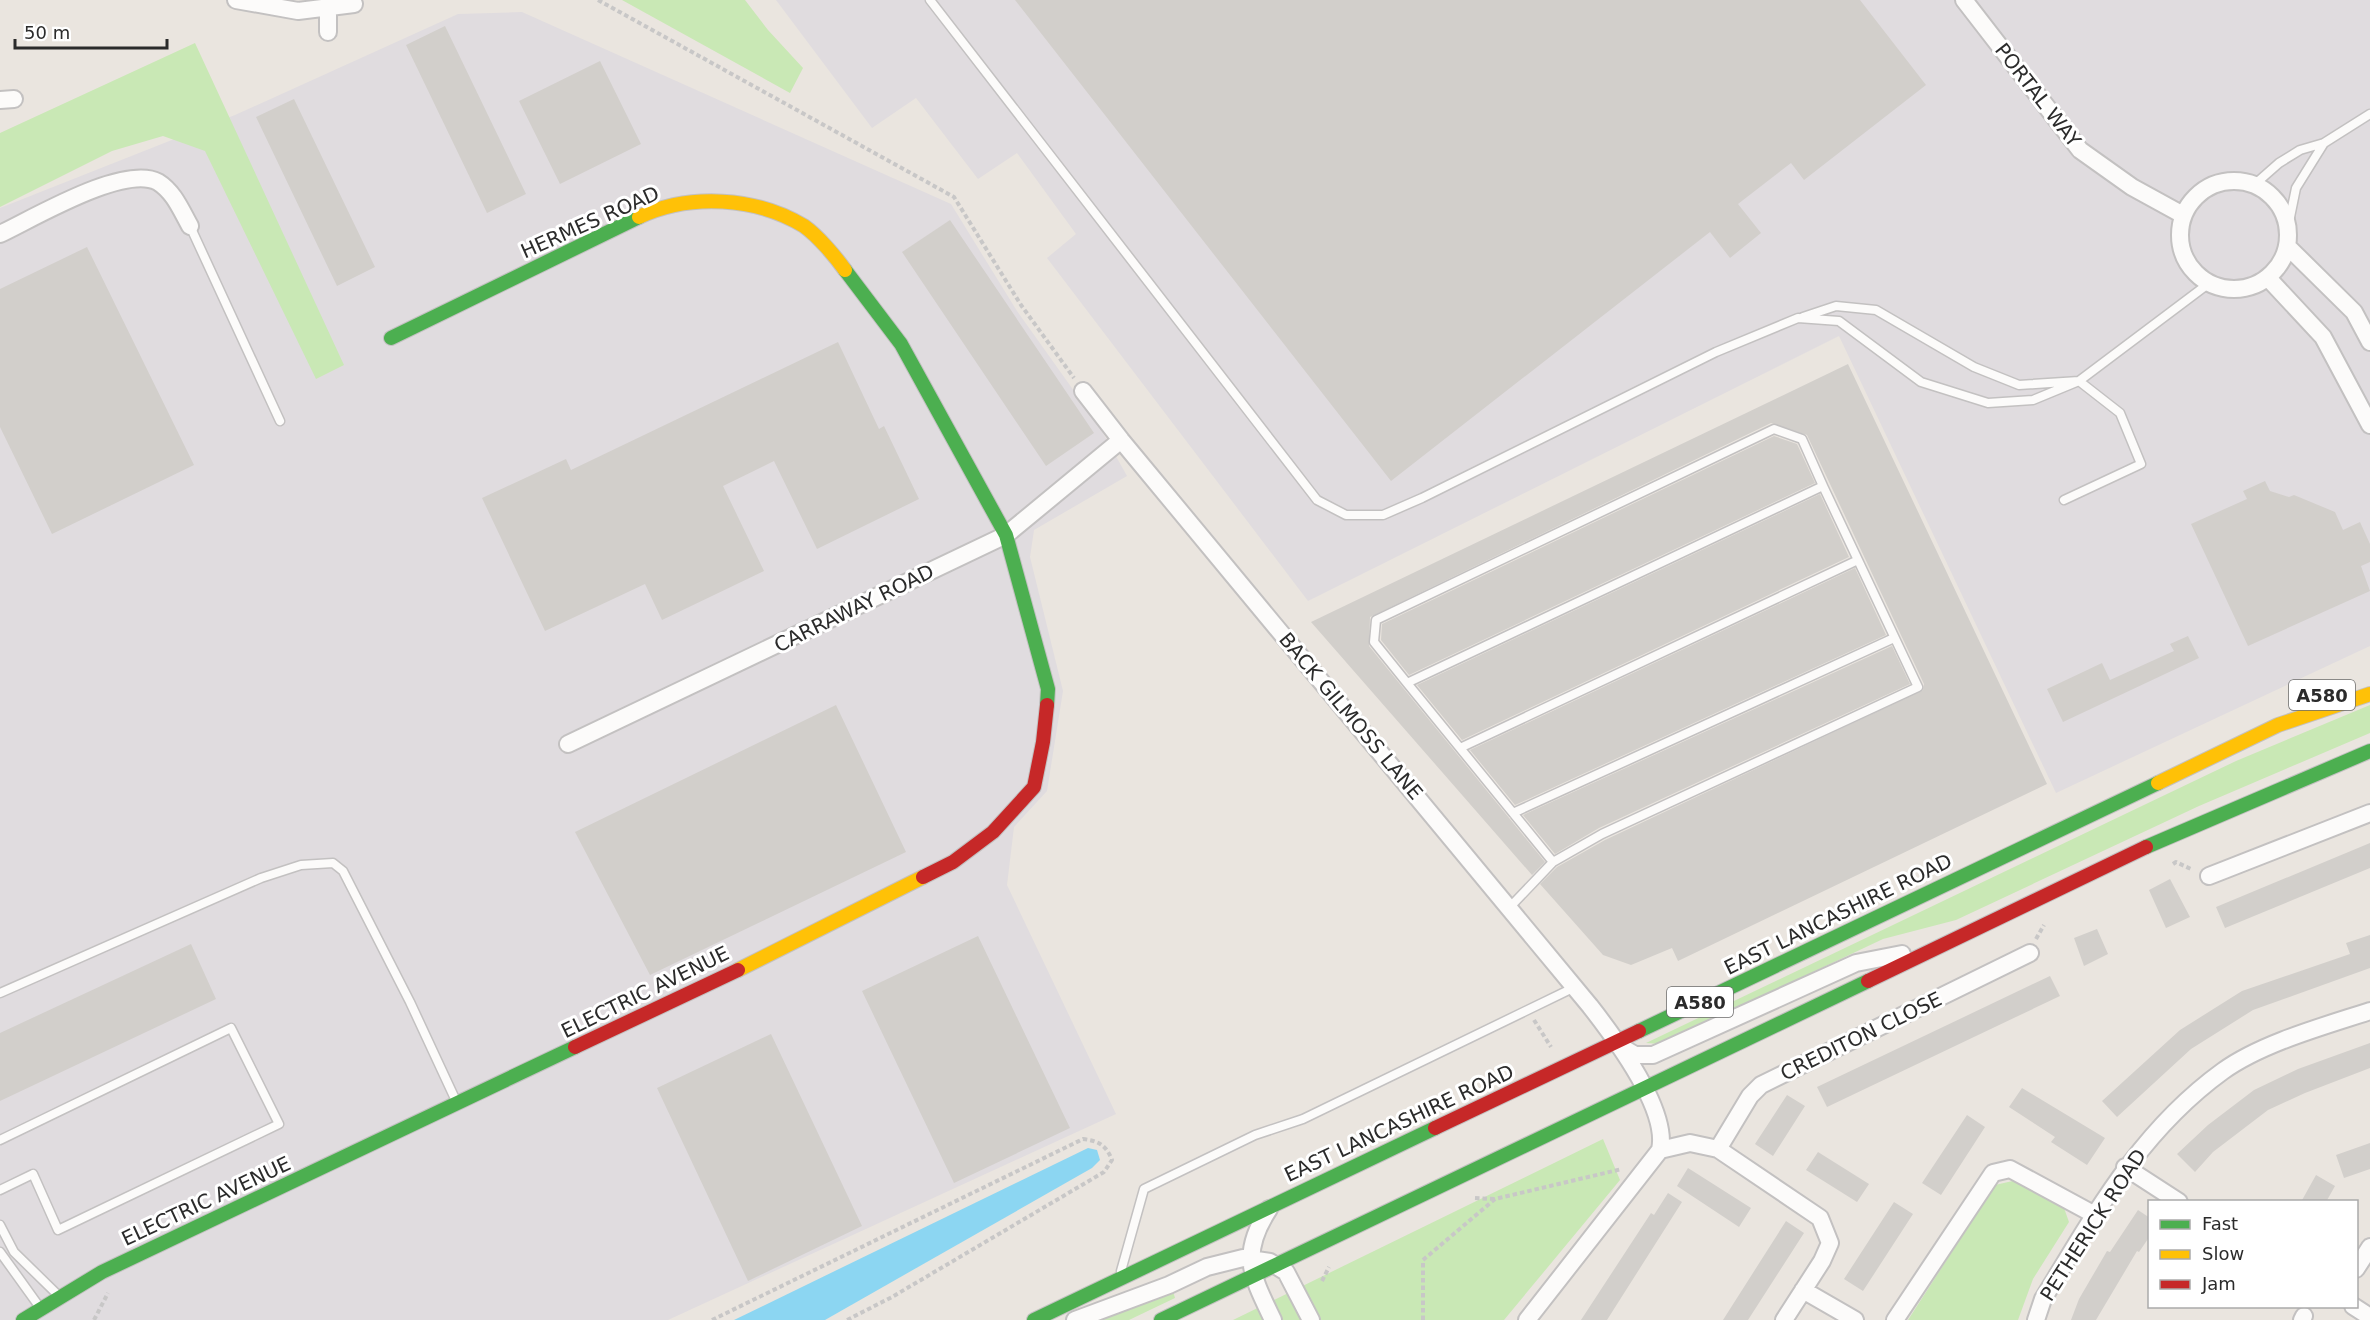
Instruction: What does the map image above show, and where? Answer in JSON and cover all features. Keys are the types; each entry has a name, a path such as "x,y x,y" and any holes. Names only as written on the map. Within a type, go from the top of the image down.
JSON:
{"main road":[{"name":"HERMES ROAD","path":"392,338 660,208 711,201 759,206 805,227 855,282 901,344 1006,535"},
{"name":"ELECTRIC AVENUE","path":"23,1320 102,1272 783,948 942,868 993,832 1034,787 1044,742 1047,689 1006,535"},
{"name":"EAST LANCASHIRE ROAD","path":"1034,1320 2278,724 2370,693"},
{"name":"A580","path":"2278,724 2308,701 2318,697"},
{"name":"A580","path":"1161,1320 2167,837 2370,751"}],"street":[{"path":"236,0 298,11 354,4"},
{"name":"PORTAL WAY","path":"1964,0 2080,150 2132,187 2183,215"},
{"path":"328,7 328,32"},
{"path":"0,234 111,182 139,177 157,182 172,194 190,226"},
{"path":"2238,181 2254,185 2270,195 2282,209 2288,227 2288,246 2281,264 2268,278 2254,286 2239,290 2223,289 2208,284 2186,262 2180,246 2179,230 2183,215 2192,200 2205,189 2220,182 2238,181"},
{"path":"0,246 26,222"},
{"path":"2288,246 2354,312 2370,342"},
{"path":"2268,278 2323,337 2370,425"},
{"name":"BACK GILMOSS LANE","path":"1083,391 1121,440 1575,987 1616,1042 1644,1088 1659,1119 1661,1135 1655,1157"},
{"name":"CARRAWAY ROAD","path":"567,744 1006,535 1121,440"},
{"path":"2209,876 2370,813"},
{"path":"1616,1042 1635,1055 1653,1055 1856,963 1945,944"},
{"name":"CREDITON CLOSE","path":"1718,1149 1750,1096 1761,1085 2030,953"},
{"name":"PETHERICK ROAD","path":"2036,1320 2043,1299 2125,1167 2169,1116 2224,1070 2290,1037 2370,1011"},
{"path":"1527,1320 1655,1157 1690,1143 1718,1149 1820,1218 1830,1243 1784,1320"},
{"path":"2125,1167 2176,1200"},
{"path":"1895,1320 1993,1173 2010,1169 2095,1215"},
{"path":"1272,1204 1262,1222 1251,1258 1252,1277 1273,1320"},
{"path":"2358,1266 2370,1247"},
{"path":"1075,1320 1169,1285 1207,1267 1236,1258 1251,1258 1277,1265 1292,1279 1311,1320"},
{"path":"1803,1290 1855,1320"}],"lane":[{"path":"930,0 1317,500 1346,515 1383,515 1422,498 1716,352 1798,318 1836,306 1876,309 1974,367 2019,385 2079,381 2120,413 2141,464 2064,500"},
{"path":"2254,185 2278,163 2300,150 2324,143 2370,114"},
{"path":"2288,227 2296,188 2324,143"},
{"path":"190,226 279,421"},
{"path":"1798,318 1839,321 1921,382 1988,404 2033,400 2079,381 2208,284"},
{"path":"1510,907 1553,862 1602,834 1918,687 1802,439 1774,429 1376,620 1374,642 1553,862"},
{"path":"1407,683 1822,486"},
{"path":"1460,748 1858,560"},
{"path":"1513,813 1894,638"},
{"path":"0,993 261,878 301,866 333,863 343,870 410,1002 457,1103"},
{"path":"1119,1280 1144,1189 1256,1135 1303,1119 1575,987"},
{"path":"0,1140 231,1028 279,1124 58,1230 33,1174 0,1190"},
{"path":"0,1225 14,1252 60,1298"},
{"path":"0,1252 41,1309"}],"path":[{"path":"598,0 954,197 1021,305 1083,391"},
{"path":"2165,867 2176,862 2209,876"},
{"path":"2030,953 2042,926 2052,921"},
{"path":"712,1320 1083,1138 1098,1141 1107,1148 1112,1160 1104,1172 892,1297 847,1320"},
{"path":"1423,1320 1423,1260 1495,1199 1655,1157"},
{"path":"94,1320 109,1292"}],"shaded area":[{"path":"776,0 2370,0 2370,646 2056,793 1839,336 1308,601 1047,258 1076,234 1017,153 978,179 916,98 872,128"},
{"path":"522,12 951,204 1017,311 1099,426 1127,476 1034,530 1030,557 1063,691 1047,791 1014,827 1007,885 1116,1114 668,1320 0,1320 0,208 235,115 458,14"}],"green space":[{"path":"622,0 745,0 768,30 803,68 790,93"},
{"path":"195,43 344,365 316,379 205,151 163,136 112,151 0,207 0,133"},
{"path":"2370,705 2370,733 2199,806 1956,920 1883,939 1660,1044 1646,1043 2236,761"},
{"path":"1603,1139 1620,1180 1504,1320 1233,1320"},
{"path":"2017,1180 2064,1208 2069,1222 2033,1279 2018,1320 1908,1320 1995,1185"},
{"path":"1173,1291 1175,1298 1129,1320 1098,1320"}],"water":[{"path":"1088,1148 1097,1150 1100,1160 1092,1168 825,1320 734,1320"}],"building":[{"path":"1015,0 1860,0 1926,85 1804,180 1791,163 1738,204 1761,233 1730,258 1710,232 1391,481"},
{"path":"445,26 526,194 487,213 406,45"},
{"path":"600,61 641,144 560,184 519,101"},
{"path":"294,99 375,267 337,286 256,117"},
{"path":"950,220 1094,433 1046,466 902,252"},
{"path":"87,247 194,465 52,534 0,427 0,289"},
{"path":"838,342 879,429 884,426 919,499 817,549 774,461 723,486 764,571 662,620 645,584 545,631 482,498 566,459 571,470"},
{"path":"1848,364 2047,784 1678,961 1672,948 1631,965 1603,955 1540,884 1557,867 1605,840 1923,690 1924,684 1807,435 1771,423 1370,617 1369,646 1545,862 1532,875 1311,622"},
{"path":"1774,436 1797,444 1815,483 1409,675 1381,640 1382,624"},
{"path":"2265,481 2270,491 2289,497 2294,495 2335,512 2343,530 2360,522 2370,544 2370,562 2361,566 2370,591 2248,646 2191,524 2247,499 2243,491"},
{"path":"1820,494 1849,557 1462,740 1417,685"},
{"path":"1855,568 1886,635 1515,805 1470,750"},
{"path":"2188,636 2199,658 2063,722 2047,689 2102,663 2110,680 2174,651 2170,644"},
{"path":"1892,646 1910,684 1599,828 1555,854 1523,815"},
{"path":"836,705 906,852 650,975 575,832"},
{"path":"2370,843 2370,868 2225,928 2216,907"},
{"path":"2170,879 2190,917 2166,928 2149,890"},
{"path":"2097,929 2108,954 2084,966 2074,938"},
{"path":"2370,935 2370,968 2253,1010 2191,1049 2117,1117 2102,1101 2180,1030 2242,991 2350,954 2346,943"},
{"path":"978,936 1070,1128 954,1183 862,991"},
{"path":"191,944 216,999 0,1101 0,1033"},
{"path":"2050,976 2060,996 1827,1107 1817,1087"},
{"path":"771,1034 862,1226 748,1281 657,1088"},
{"path":"2370,1043 2370,1068 2268,1110 2213,1152 2195,1172 2177,1154 2208,1125 2254,1090 2298,1069"},
{"path":"2022,1088 2105,1138 2087,1165 2051,1142 2055,1137 2009,1107"},
{"path":"1787,1095 1805,1106 1773,1156 1755,1144"},
{"path":"1967,1115 1985,1127 1941,1195 1922,1183"},
{"path":"2370,1143 2370,1169 2344,1178 2336,1155"},
{"path":"1818,1152 1869,1184 1857,1202 1806,1170"},
{"path":"1688,1168 1751,1208 1739,1227 1677,1186"},
{"path":"2316,1175 2335,1186 2327,1200 2302,1200"},
{"path":"1668,1193 1682,1202 1607,1320 1581,1320 1651,1213 1654,1215"},
{"path":"1894,1202 1913,1214 1863,1291 1844,1279"},
{"path":"2138,1210 2148,1217 2148,1239 2139,1252 2137,1251 2096,1320 2071,1320 2079,1299 2107,1251 2110,1252"},
{"path":"1786,1221 1804,1233 1748,1320 1723,1320"}],"traffic: fast":[{"path":"391,338 639,217"},
{"path":"845,270 901,344 1006,535 1048,689 1047,705"},
{"path":"2146,847 2370,751"},
{"path":"1639,1031 2158,783"},
{"path":"1161,1320 1868,981"},
{"path":"23,1320 102,1272 575,1047"},
{"path":"1034,1320 1435,1128"}],"traffic: slow":[{"path":"639,217 659,209 701,202 744,204 765,209 804,226 826,246 845,270"},
{"path":"2158,783 2278,725 2370,694"},
{"path":"738,970 923,877"}],"traffic: jam":[{"path":"923,877 953,862 993,832 1034,787 1043,742 1047,705"},
{"path":"1868,981 2146,847"},
{"path":"575,1047 738,970"},
{"path":"1435,1128 1639,1031"}]}
